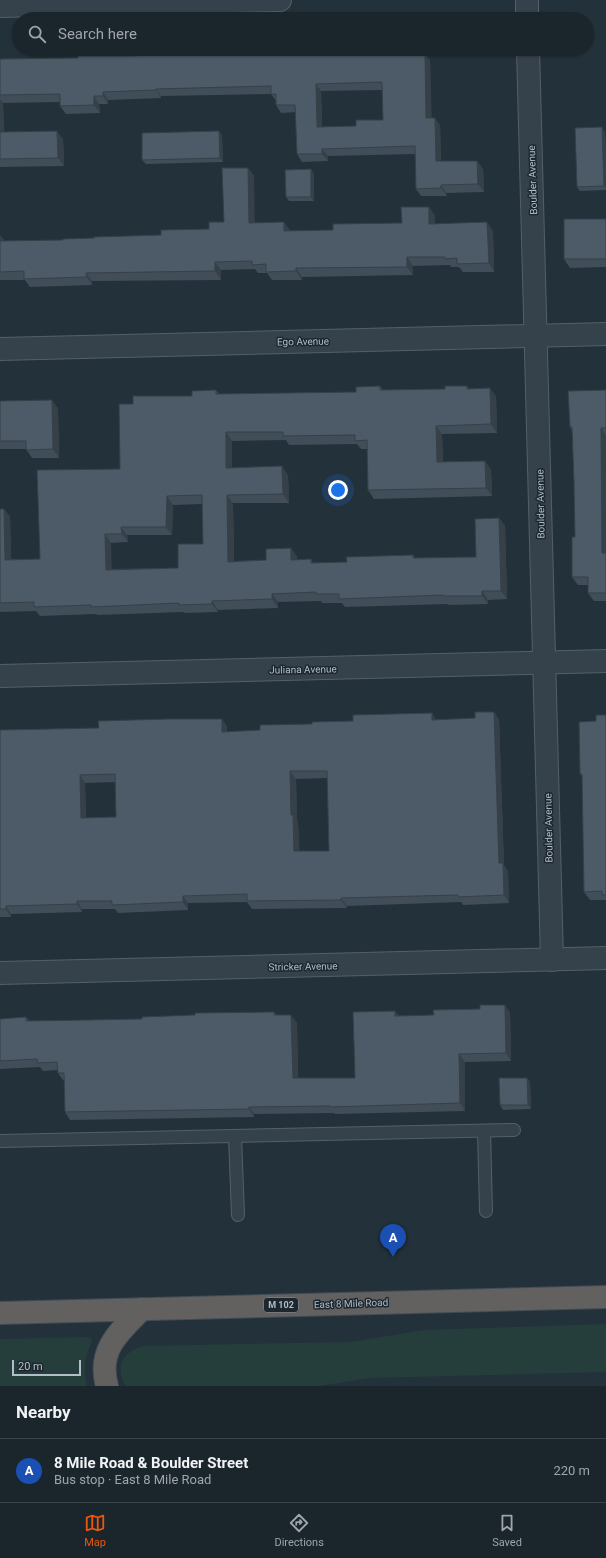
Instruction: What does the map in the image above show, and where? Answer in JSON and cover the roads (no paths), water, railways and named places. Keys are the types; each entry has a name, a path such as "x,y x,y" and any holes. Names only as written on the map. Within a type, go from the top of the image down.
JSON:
{"highway":[{"name":"East 8 Mile Road","path":"0,1312 606,1297"},
{"path":"107,1386 104,1365 107,1352 115,1336 142,1309"}],"street":[{"path":"0,6 280,0"},
{"path":"527,0 527,12"},
{"name":"Boulder Avenue","path":"528,56 552,960"},
{"name":"Ego Avenue","path":"0,349 606,334"},
{"name":"Juliana Avenue","path":"0,676 606,661"},
{"name":"Stricker Avenue","path":"0,973 606,958"}],"lane":[{"path":"0,1141 514,1130"},
{"path":"484,1131 486,1211"},
{"path":"235,1136 238,1215"}],"place":[{"name":"8 Mile Road & Boulder Street","path":"393,1257"}]}
